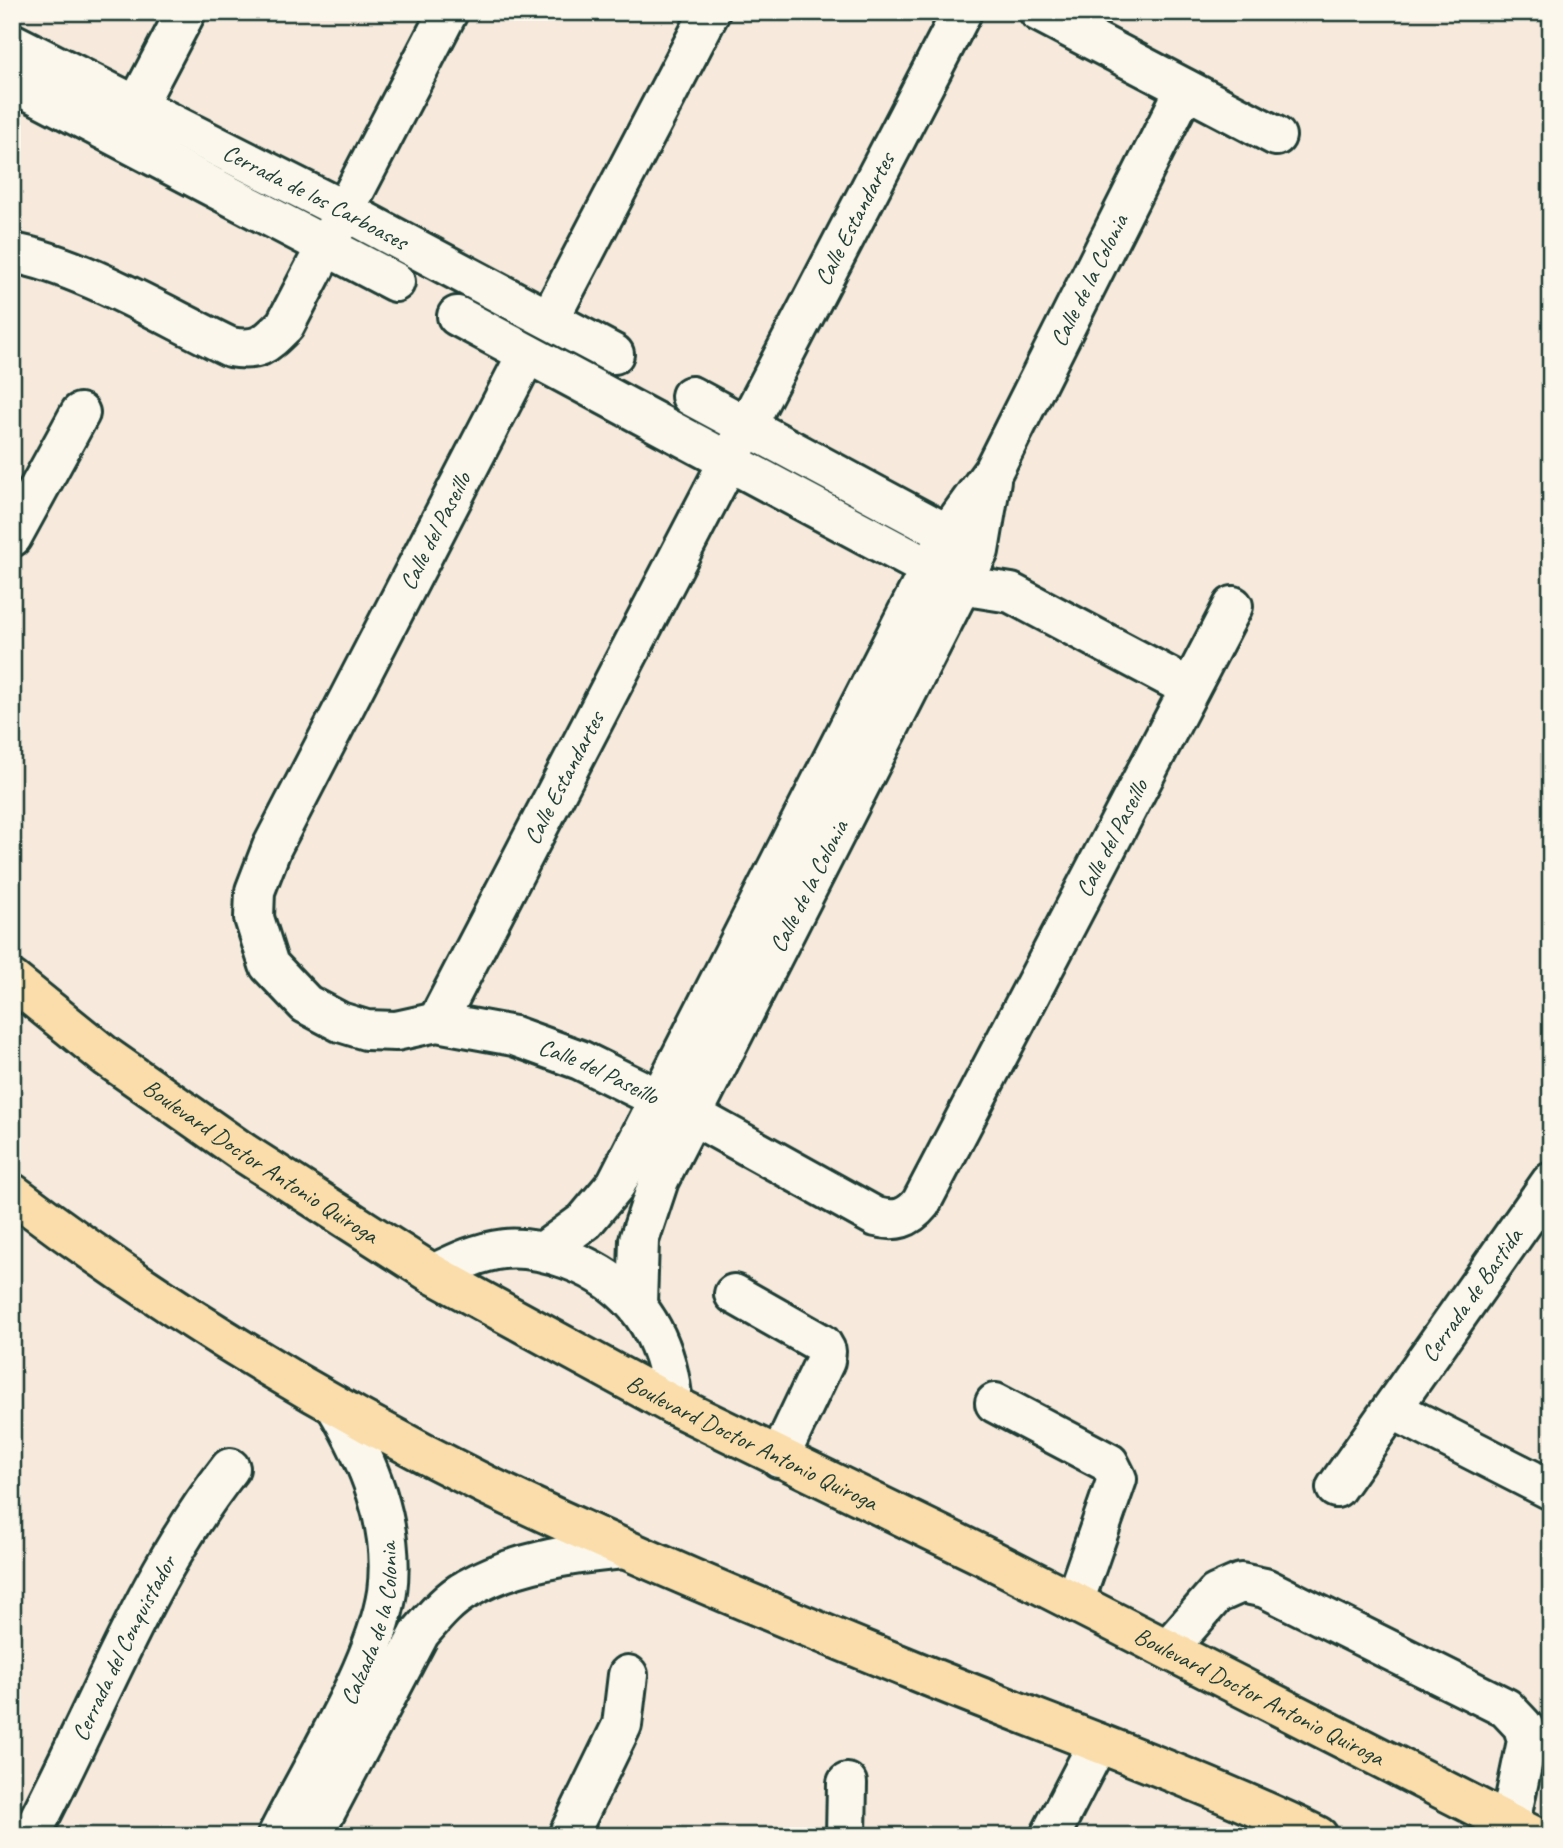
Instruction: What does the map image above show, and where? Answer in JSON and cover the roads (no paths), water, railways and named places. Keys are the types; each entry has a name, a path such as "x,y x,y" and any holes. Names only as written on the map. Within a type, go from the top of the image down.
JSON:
{"main road":[{"name":"Boulevard Doctor Antonio Quiroga","path":"12,980 107,1057 244,1153 433,1274 673,1405 1073,1602 1522,1829"},
{"path":"12,1193 96,1257 197,1323 335,1405 484,1484 623,1549 1318,1836"}],"street":[{"path":"129,122 186,12"},
{"path":"12,253 75,272 230,347 251,351 267,343 285,325 448,12"},
{"path":"550,318 710,12"},
{"name":"Calle Estandartes","path":"437,1022 962,12"},
{"path":"1039,12 1276,136"},
{"name":"Cerrada de los Carboases","path":"12,43 129,122 326,247 395,282"},
{"name":"Cerrada de los Carboases","path":"12,82 129,122 345,211 614,354"},
{"name":"Calle de la Colonia","path":"636,1304 639,1240 647,1209 963,542 993,471 1185,89"},
{"path":"457,316 946,576 1011,593 1188,687"},
{"name":"Calle del Paseíllo","path":"527,354 272,847 255,891 254,918 269,965 306,1004 340,1022 366,1030 396,1031 437,1022 514,1037 580,1060 692,1115 876,1217 901,1219 913,1213 1233,606"},
{"path":"691,396 963,542 1011,593"},
{"path":"12,537 80,413"},
{"name":"Calle de la Colonia","path":"544,1251 585,1221 601,1204 627,1162 657,1097 946,576"},
{"name":"Cerrada de Bastida","path":"1336,1488 1551,1182"},
{"path":"433,1274 468,1257 505,1249 544,1251 595,1269 636,1304 664,1351 673,1405"},
{"path":"734,1294 822,1344 826,1351 825,1361 779,1458"},
{"path":"995,1403 1109,1463 1117,1479 1073,1602"},
{"name":"Calzada de la Colonia","path":"277,1836 357,1678 380,1622 387,1590 388,1547 378,1496 360,1448 335,1405"},
{"path":"1392,1409 1551,1490"},
{"name":"Cerrada del Conquistador","path":"30,1836 71,1759 161,1569 194,1514 230,1468"},
{"name":"Calzada de la Colonia","path":"313,1836 394,1679 420,1633 436,1614 465,1589 502,1573 582,1553 623,1549"},
{"path":"1168,1650 1216,1594 1241,1583 1265,1588 1506,1708 1523,1726 1527,1741 1522,1829"},
{"path":"387,1590 436,1614"},
{"path":"568,1836 622,1725 628,1675"},
{"path":"1050,1836 1098,1743"},
{"path":"846,1836 847,1783"}]}
